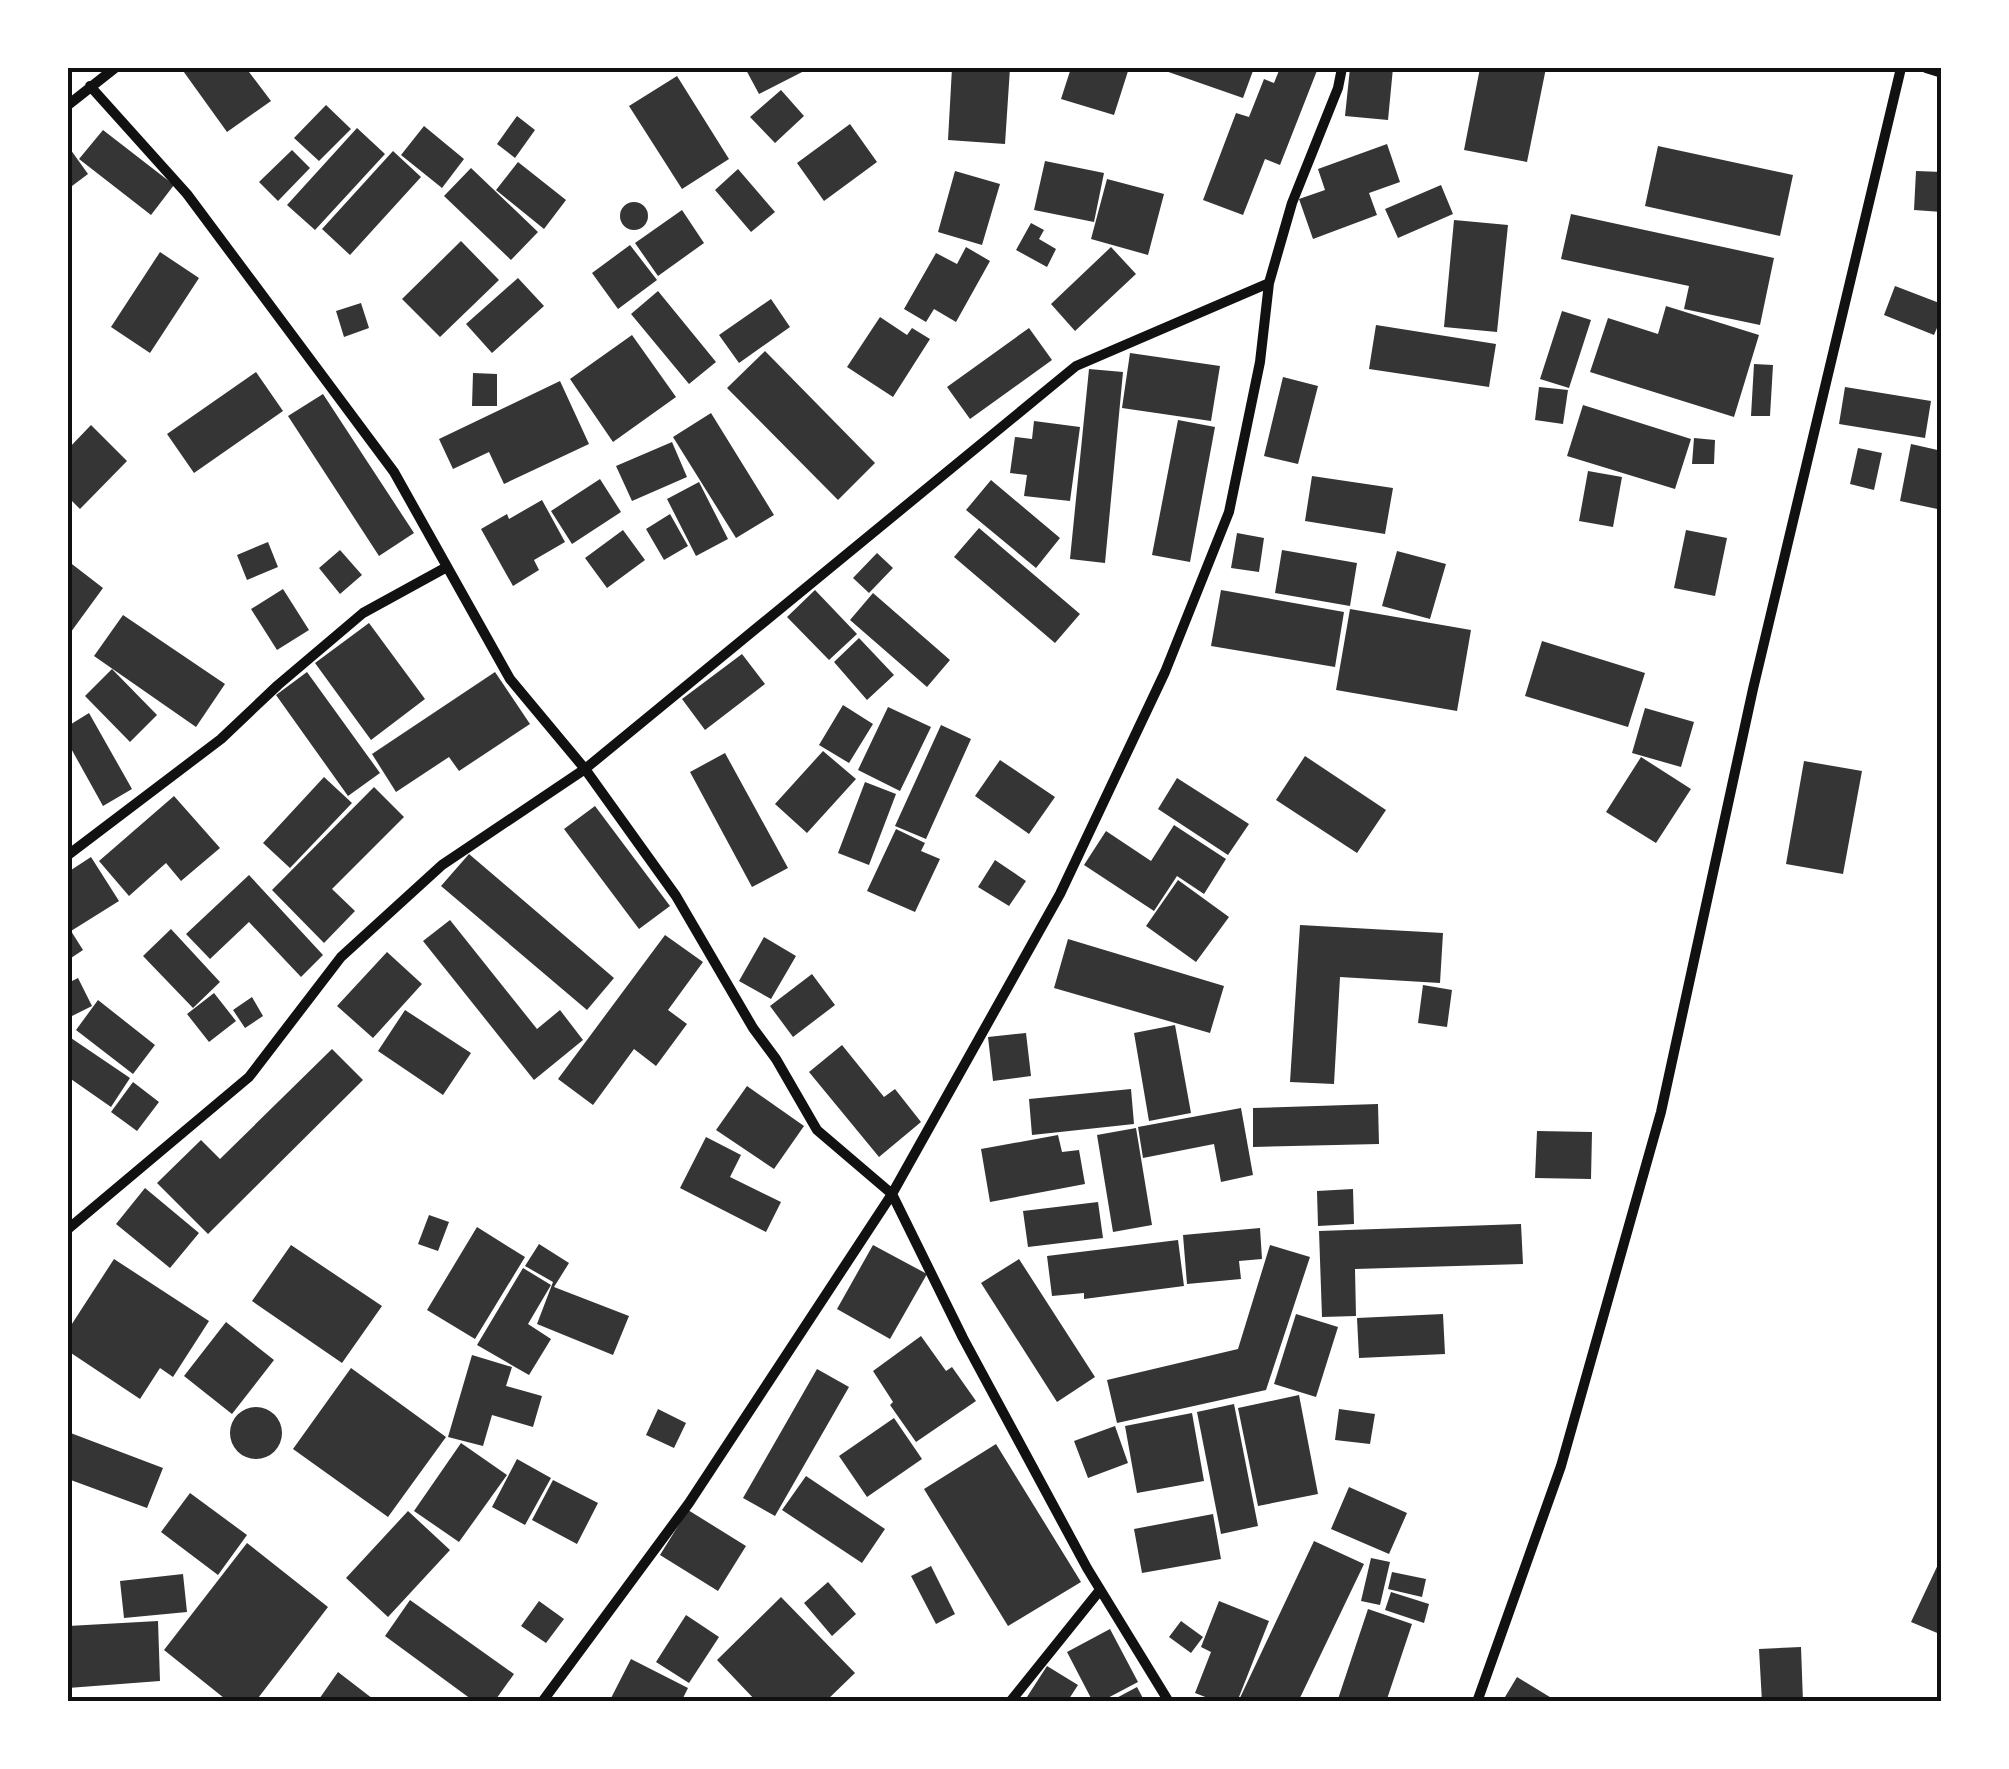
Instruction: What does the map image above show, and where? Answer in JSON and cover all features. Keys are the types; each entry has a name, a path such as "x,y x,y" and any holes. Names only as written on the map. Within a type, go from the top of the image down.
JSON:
{"street":[{"path":"68,104 115,68"},
{"path":"542,1702 689,1503 892,1194 1060,894 1165,672 1229,512 1260,362 1269,283 1292,202 1338,88 1342,68"},
{"path":"1477,1702 1561,1466 1661,1112 1752,689 1900,68"},
{"path":"1926,68 1942,73"},
{"path":"90,86 187,194 394,472 510,679 585,769 676,896 818,1130 892,1194 963,1338 1100,1590 1169,1702"},
{"path":"68,1230 249,1077 341,957 442,865 585,769 1076,366 1269,283"},
{"path":"68,855 221,739 363,613 446,568"},
{"path":"1010,1702 1100,1590"}],"building":[{"path":"181,68 246,68 271,101 227,132"},
{"path":"745,68 810,68 759,94"},
{"path":"952,68 1010,68 1005,144 948,140"},
{"path":"1071,68 1129,68 1114,115 1061,99"},
{"path":"1157,68 1254,68 1243,98"},
{"path":"1280,68 1318,68 1280,165 1265,159 1243,215 1203,200 1236,113 1249,117 1264,79 1274,83"},
{"path":"1350,68 1393,68 1388,120 1345,116"},
{"path":"1480,68 1546,68 1527,162 1464,150"},
{"path":"677,76 729,159 682,189 629,106"},
{"path":"781,90 804,116 775,143 750,117"},
{"path":"326,105 351,129 319,161 294,138"},
{"path":"517,116 535,130 515,158 497,144"},
{"path":"850,124 877,162 824,201 797,163"},
{"path":"424,126 464,159 442,188 401,155"},
{"path":"357,128 385,154 315,230 287,205"},
{"path":"103,130 174,185 151,215 79,159"},
{"path":"1387,144 1400,182 1369,193 1377,215 1313,239 1299,199 1325,190 1318,169"},
{"path":"68,146 88,174 68,189"},
{"path":"1658,146 1793,175 1780,236 1645,206"},
{"path":"292,150 310,168 278,201 259,182"},
{"path":"393,151 421,177 350,255 322,229"},
{"path":"1045,161 1104,173 1094,222 1034,210"},
{"path":"518,162 566,200 544,229 496,190"},
{"path":"471,168 538,232 511,260 444,196"},
{"path":"738,169 775,212 751,232 715,190"},
{"path":"955,171 1000,184 982,245 938,232"},
{"path":"1916,171 1942,172 1942,212 1914,210"},
{"path":"1107,179 1164,194 1148,255 1091,239"},
{"path":"1441,185 1453,214 1398,238 1385,209"},
{"path":"634,202 644,206 648,216 644,226 634,230 624,226 620,216 624,206"},
{"path":"682,210 704,243 658,276 635,243"},
{"path":"1571,214 1774,258 1760,325 1684,309 1689,286 1561,259"},
{"path":"1454,220 1508,225 1497,332 1444,327"},
{"path":"1031,223 1044,230 1039,239 1056,249 1047,267 1016,250"},
{"path":"461,241 499,280 440,337 402,299"},
{"path":"630,245 657,280 618,309 592,273"},
{"path":"966,247 990,261 956,322 934,309 926,322 904,309 936,253 957,264"},
{"path":"1111,247 1136,274 1075,331 1051,304"},
{"path":"160,252 199,278 150,353 111,327"},
{"path":"518,278 544,306 492,353 466,324"},
{"path":"1895,286 1942,304 1934,335 1884,315"},
{"path":"658,291 716,362 689,384 631,314"},
{"path":"771,299 790,327 739,363 719,335"},
{"path":"361,303 369,328 344,337 336,311"},
{"path":"1666,306 1759,335 1734,417 1590,372 1608,318 1658,334"},
{"path":"1562,311 1591,320 1569,388 1540,379"},
{"path":"880,317 907,335 912,328 930,339 893,397 847,367"},
{"path":"1376,325 1496,344 1489,387 1369,369"},
{"path":"1029,328 1052,360 970,419 947,387"},
{"path":"632,335 676,397 613,442 570,379"},
{"path":"765,351 875,463 838,500 727,388"},
{"path":"1130,353 1220,366 1211,421 1122,408"},
{"path":"1754,364 1773,365 1770,416 1751,416"},
{"path":"1089,369 1123,372 1105,563 1070,559"},
{"path":"256,372 283,411 194,473 167,434"},
{"path":"473,373 497,374 497,406 472,406"},
{"path":"1283,377 1318,386 1298,464 1264,456"},
{"path":"560,381 589,444 504,484 489,452 453,469 439,439"},
{"path":"1539,387 1568,390 1563,424 1535,420"},
{"path":"1845,387 1931,401 1925,438 1839,424"},
{"path":"323,394 414,533 379,556 288,416"},
{"path":"1583,405 1691,439 1675,489 1567,456"},
{"path":"711,413 774,515 736,538 673,437"},
{"path":"1178,420 1215,427 1190,562 1152,555"},
{"path":"1034,421 1080,427 1070,501 1024,496 1027,475 1010,473 1015,437 1032,439"},
{"path":"91,425 127,461 80,509 68,497 68,449"},
{"path":"1694,438 1715,440 1714,464 1692,464"},
{"path":"672,442 687,477 632,501 616,466"},
{"path":"1911,444 1942,451 1942,510 1900,501"},
{"path":"1858,448 1882,453 1874,490 1850,484"},
{"path":"1588,471 1622,477 1613,527 1579,521"},
{"path":"1312,476 1393,488 1385,534 1305,521"},
{"path":"600,479 621,512 572,544 551,511"},
{"path":"991,480 1060,538 1036,568 966,510"},
{"path":"699,482 728,539 696,556 667,499"},
{"path":"542,500 565,542 534,560 539,570 513,586 481,529"},
{"path":"670,514 688,546 664,560 646,529"},
{"path":"979,528 1080,614 1055,643 954,557"},
{"path":"623,530 645,560 607,588 585,558"},
{"path":"1686,530 1727,538 1715,596 1674,588"},
{"path":"1237,533 1264,538 1259,572 1231,568"},
{"path":"268,542 278,567 247,580 237,555"},
{"path":"340,550 362,575 340,594 319,568"},
{"path":"1282,550 1357,563 1350,606 1275,593"},
{"path":"1397,551 1446,564 1430,619 1382,606"},
{"path":"877,553 893,568 869,593 853,578"},
{"path":"68,561 103,588 68,636"},
{"path":"283,589 309,630 277,650 251,609"},
{"path":"815,590 857,634 829,660 787,617"},
{"path":"1221,590 1344,612 1335,667 1211,646"},
{"path":"873,593 950,660 927,687 850,620"},
{"path":"1350,609 1471,630 1457,711 1336,690"},
{"path":"123,615 225,684 196,727 94,656"},
{"path":"369,623 425,699 371,740 315,663"},
{"path":"859,638 894,675 867,700 834,662"},
{"path":"1542,641 1645,673 1628,727 1525,696"},
{"path":"742,654 765,684 705,730 682,699"},
{"path":"112,669 157,715 130,742 85,696"},
{"path":"307,672 380,773 348,796 276,695"},
{"path":"495,672 530,724 459,771 449,757 396,792 372,754"},
{"path":"843,705 873,724 849,763 819,745"},
{"path":"888,707 931,727 900,791 858,770"},
{"path":"1645,708 1694,722 1681,767 1632,753"},
{"path":"89,713 132,789 103,806 68,743 68,726"},
{"path":"941,725 971,739 926,839 895,826"},
{"path":"823,751 856,779 807,833 775,804"},
{"path":"725,753 788,868 752,887 690,772"},
{"path":"1305,756 1386,810 1357,853 1276,800"},
{"path":"1641,757 1691,789 1656,843 1606,812"},
{"path":"1000,760 1055,797 1029,834 975,796"},
{"path":"1804,761 1862,771 1843,874 1786,864"},
{"path":"324,777 352,803 290,868 263,843"},
{"path":"1177,778 1249,824 1228,855 1158,809"},
{"path":"865,782 896,794 869,865 838,853"},
{"path":"374,787 404,817 332,889 355,911 324,943 272,890"},
{"path":"174,796 220,848 181,881 166,863 129,896 99,861"},
{"path":"595,806 670,906 639,929 564,829"},
{"path":"1174,825 1226,859 1204,894 1177,876 1154,911 1084,865 1106,831 1151,861"},
{"path":"896,829 925,843 921,851 940,859 915,912 867,891"},
{"path":"469,854 614,978 587,1010 441,886"},
{"path":"91,857 119,901 71,931 83,950 68,960 68,872"},
{"path":"995,860 1026,881 1009,906 978,887"},
{"path":"249,875 323,955 301,977 249,922 210,959 186,934"},
{"path":"1178,880 1229,917 1196,962 1146,926"},
{"path":"450,920 537,1029 560,1010 583,1040 534,1080 423,941"},
{"path":"1300,925 1443,933 1440,983 1340,977 1334,1084 1290,1082"},
{"path":"171,929 220,982 193,1008 143,956"},
{"path":"665,935 703,962 668,1010 687,1024 656,1066 634,1049 593,1105 558,1079"},
{"path":"764,937 796,956 771,999 739,981"},
{"path":"1068,939 1224,986 1210,1033 1054,988"},
{"path":"387,952 422,984 373,1038 337,1006"},
{"path":"812,974 835,1005 793,1037 770,1006"},
{"path":"78,978 92,1006 68,1018 68,983"},
{"path":"1423,985 1452,990 1447,1027 1418,1023"},
{"path":"214,993 236,1021 209,1042 187,1014"},
{"path":"252,997 263,1016 245,1028 233,1010"},
{"path":"98,1000 155,1045 133,1074 76,1030"},
{"path":"405,1010 471,1053 443,1095 378,1051"},
{"path":"1175,1025 1191,1113 1149,1121 1134,1033"},
{"path":"1026,1033 1031,1076 993,1081 988,1037"},
{"path":"68,1036 130,1078 111,1107 68,1077"},
{"path":"842,1045 884,1097 895,1089 921,1122 879,1157 809,1072"},
{"path":"332,1049 363,1080 208,1234 157,1183 201,1140 220,1159"},
{"path":"133,1082 159,1102 137,1131 111,1112"},
{"path":"747,1086 804,1126 774,1169 716,1130"},
{"path":"1131,1089 1134,1124 1032,1135 1029,1099"},
{"path":"1378,1104 1379,1144 1253,1147 1253,1108"},
{"path":"1241,1108 1253,1175 1221,1182 1214,1144 1143,1158 1138,1127"},
{"path":"1136,1128 1152,1225 1113,1232 1097,1135"},
{"path":"1537,1131 1592,1132 1591,1179 1535,1178"},
{"path":"1058,1135 1062,1152 1079,1150 1085,1184 990,1202 981,1149"},
{"path":"706,1137 741,1155 730,1177 781,1202 766,1232 680,1188"},
{"path":"145,1188 199,1233 170,1268 116,1224"},
{"path":"1353,1189 1354,1224 1318,1226 1317,1191"},
{"path":"1098,1202 1103,1238 1028,1247 1023,1211"},
{"path":"429,1215 449,1222 438,1251 418,1244"},
{"path":"1521,1224 1523,1264 1355,1269 1356,1316 1322,1317 1319,1231"},
{"path":"477,1227 525,1257 475,1339 427,1310"},
{"path":"1260,1228 1262,1259 1239,1261 1241,1279 1187,1284 1183,1235"},
{"path":"1178,1240 1184,1286 1084,1299 1084,1293 1052,1296 1047,1256"},
{"path":"539,1244 569,1263 554,1287 629,1316 613,1355 537,1324 553,1282 525,1266"},
{"path":"291,1245 382,1306 342,1363 252,1301"},
{"path":"873,1245 927,1274 890,1339 837,1309"},
{"path":"1270,1245 1310,1257 1266,1390 1117,1423 1107,1380 1238,1349"},
{"path":"114,1259 209,1321 173,1377 160,1368 140,1399 68,1351 68,1330"},
{"path":"1019,1259 1095,1377 1057,1402 981,1283"},
{"path":"523,1268 551,1285 528,1324 551,1339 529,1375 477,1345"},
{"path":"1296,1314 1338,1327 1316,1397 1274,1384"},
{"path":"1443,1314 1445,1354 1359,1358 1357,1318"},
{"path":"226,1322 274,1360 232,1414 184,1376"},
{"path":"921,1336 946,1371 952,1367 976,1401 916,1442 890,1405 893,1402 873,1371"},
{"path":"472,1355 512,1367 506,1386 542,1396 533,1427 492,1415 483,1446 448,1437"},
{"path":"351,1368 446,1437 388,1517 293,1449"},
{"path":"817,1369 849,1387 775,1516 743,1498"},
{"path":"1299,1395 1318,1494 1258,1506 1238,1408"},
{"path":"1234,1404 1258,1526 1221,1534 1197,1412"},
{"path":"256,1407 274,1415 282,1433 274,1451 256,1459 238,1451 230,1433 238,1415"},
{"path":"658,1409 686,1423 674,1448 646,1435"},
{"path":"1339,1409 1375,1414 1370,1444 1335,1440"},
{"path":"1192,1413 1204,1481 1137,1493 1125,1426"},
{"path":"894,1418 922,1459 867,1497 839,1456"},
{"path":"1115,1426 1128,1463 1088,1478 1074,1441"},
{"path":"68,1432 163,1468 147,1508 68,1479"},
{"path":"461,1443 507,1475 459,1542 414,1511"},
{"path":"996,1444 1081,1582 1008,1626 924,1489"},
{"path":"517,1459 551,1478 525,1525 492,1507"},
{"path":"806,1476 885,1529 862,1563 782,1510"},
{"path":"553,1480 598,1503 577,1544 532,1520"},
{"path":"1349,1487 1407,1513 1389,1554 1331,1529"},
{"path":"190,1493 247,1535 218,1575 161,1532"},
{"path":"688,1510 746,1546 718,1591 660,1555"},
{"path":"408,1511 450,1550 388,1617 346,1578"},
{"path":"1213,1514 1221,1559 1142,1573 1134,1529"},
{"path":"1314,1541 1364,1564 1298,1702 1238,1702"},
{"path":"247,1543 328,1607 255,1702 229,1702 164,1650"},
{"path":"1942,1556 1942,1635 1911,1622"},
{"path":"1371,1558 1390,1562 1380,1605 1361,1601"},
{"path":"931,1566 955,1614 936,1624 911,1576"},
{"path":"1392,1572 1426,1579 1422,1597 1388,1589"},
{"path":"183,1574 187,1612 124,1618 120,1581"},
{"path":"828,1582 856,1614 832,1636 804,1603"},
{"path":"1391,1592 1429,1604 1424,1623 1385,1610"},
{"path":"781,1597 855,1673 825,1702 757,1702 717,1660"},
{"path":"410,1600 514,1674 494,1702 475,1702 385,1636"},
{"path":"539,1601 564,1619 546,1643 521,1626"},
{"path":"1219,1601 1269,1621 1237,1702 1218,1702 1195,1693 1211,1652 1201,1647"},
{"path":"1368,1609 1412,1624 1386,1702 1337,1702"},
{"path":"686,1615 719,1637 689,1683 656,1662"},
{"path":"158,1621 160,1681 68,1688 68,1626"},
{"path":"1181,1621 1203,1637 1191,1653 1169,1637"},
{"path":"1110,1629 1138,1682 1093,1702 1067,1652"},
{"path":"1801,1647 1803,1702 1762,1702 1759,1649"},
{"path":"631,1659 688,1688 681,1702 609,1702"},
{"path":"1047,1666 1078,1685 1067,1702 1033,1702 1027,1697"},
{"path":"338,1672 377,1702 317,1702"},
{"path":"1517,1677 1558,1702 1502,1702"},
{"path":"1137,1687 1145,1702 1109,1702"}]}
